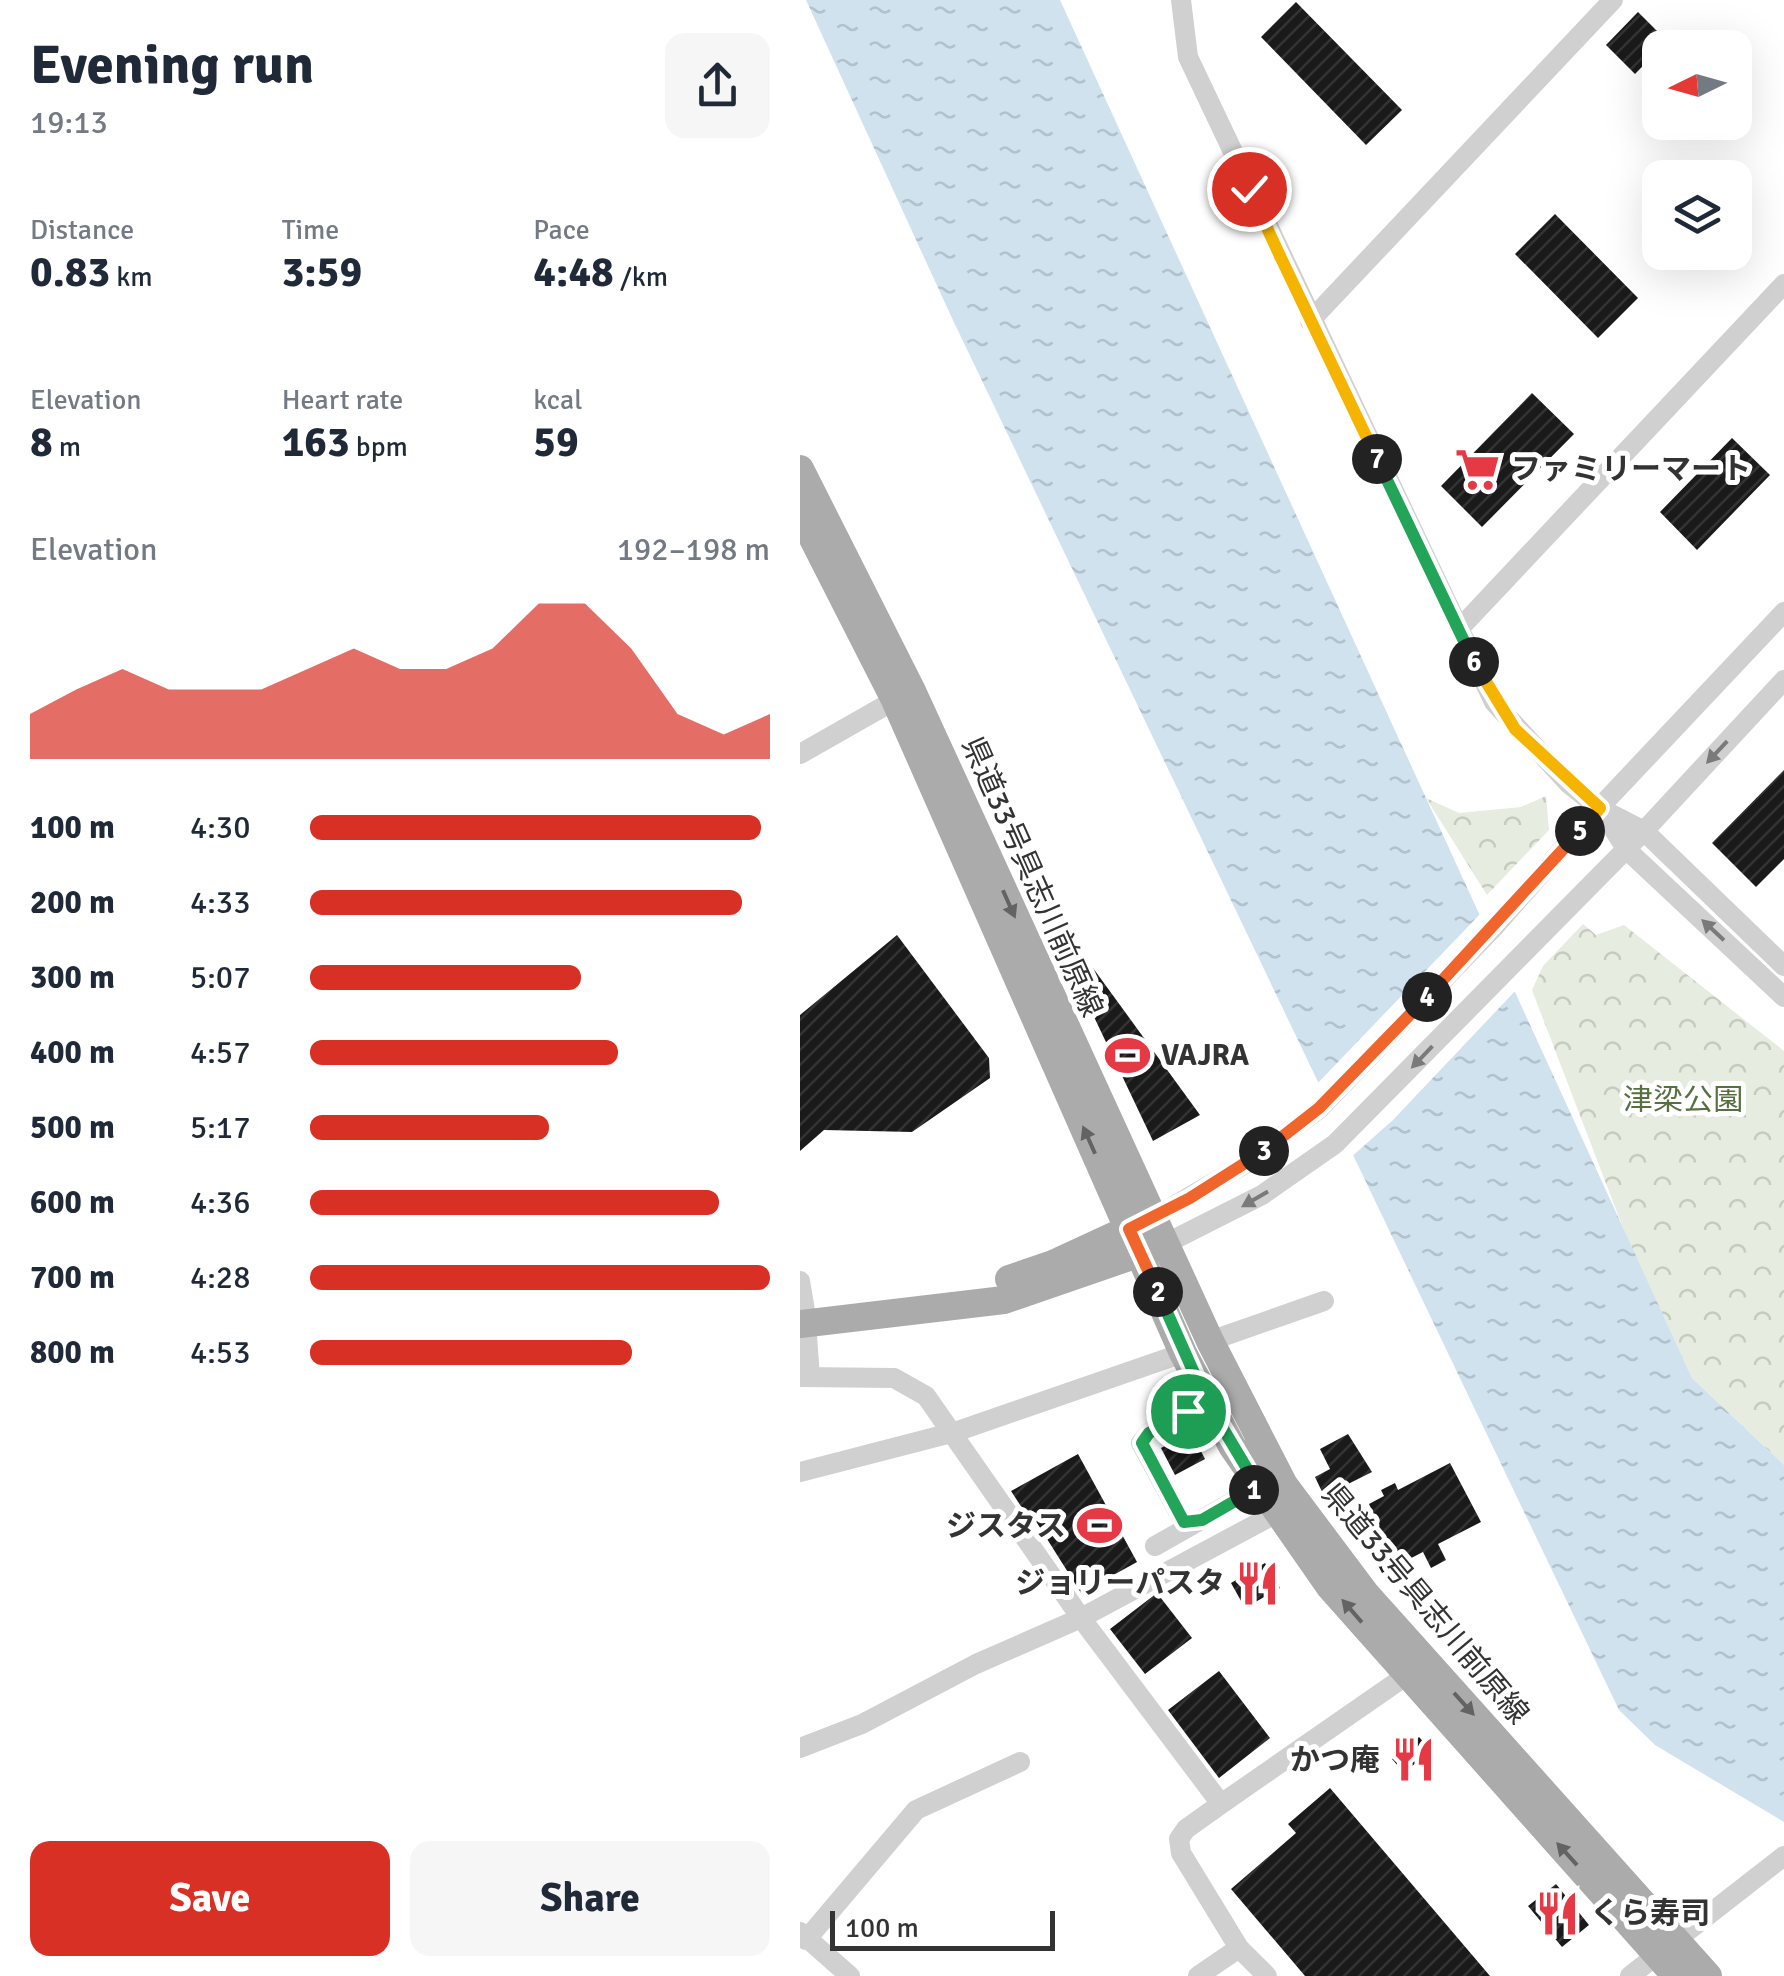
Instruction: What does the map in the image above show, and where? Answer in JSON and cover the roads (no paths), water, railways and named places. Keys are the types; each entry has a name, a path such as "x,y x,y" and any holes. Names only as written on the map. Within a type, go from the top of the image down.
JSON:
{"main road":[{"name":"県道33号具志川前原線","path":"800,469 912,691 1147,1236 1184,1353 1258,1487 1330,1586 1407,1675 1664,1946 1708,1976"},
{"name":"県道33号具志川前原線","path":"800,512 895,700 1147,1236 1210,1341 1256,1435 1322,1539 1664,1946 1676,1976"},
{"path":"803,1317 1030,1274 1147,1236"},
{"path":"803,1317 1004,1300 1147,1236"}],"street":[{"path":"1181,0 1188,58 1494,702 1515,729 1600,808 1626,848 1784,997"},
{"path":"1310,321 1612,0"},
{"path":"1458,629 1784,284"},
{"path":"1147,1236 1319,1108 1496,925 1784,612"},
{"path":"1147,1236 1262,1195 1335,1144 1644,830 1784,680"},
{"path":"800,754 895,700"},
{"path":"1600,808 1644,830 1782,962"},
{"path":"800,1281 805,1377 894,1378 926,1396 955,1432 1081,1618 1221,1804"},
{"path":"1210,1341 1324,1301"},
{"path":"800,1472 955,1432 1184,1353"},
{"path":"1188,1411 1149,1433 1142,1443 1184,1522 1202,1520"},
{"path":"1155,1546 1258,1487"},
{"path":"800,1748 862,1724 976,1664 1081,1618 1276,1514"},
{"path":"1268,1976 1239,1948 1181,1853 1180,1840 1186,1829 1407,1675"},
{"path":"850,1976 803,1936 916,1810 1020,1762"},
{"path":"1630,1976 1784,1856"},
{"path":"1198,1976 1239,1948"}],"water":[{"path":"806,0 1060,0 1692,1378 1784,1465 1784,1822 1655,1745 1619,1710 951,316"}],"place":[{"name":"ファミリーマート","path":"1478,469"},
{"name":"VAJRA","path":"1128,1055"},
{"name":"ジスタス","path":"1099,1526"},
{"name":"ジョリーパスタ","path":"1258,1583"},
{"name":"かつ庵","path":"1413,1760"},
{"name":"くら寿司","path":"1557,1913"}],"park label":[{"name":"津梁公園","path":"1683,1100"}]}
